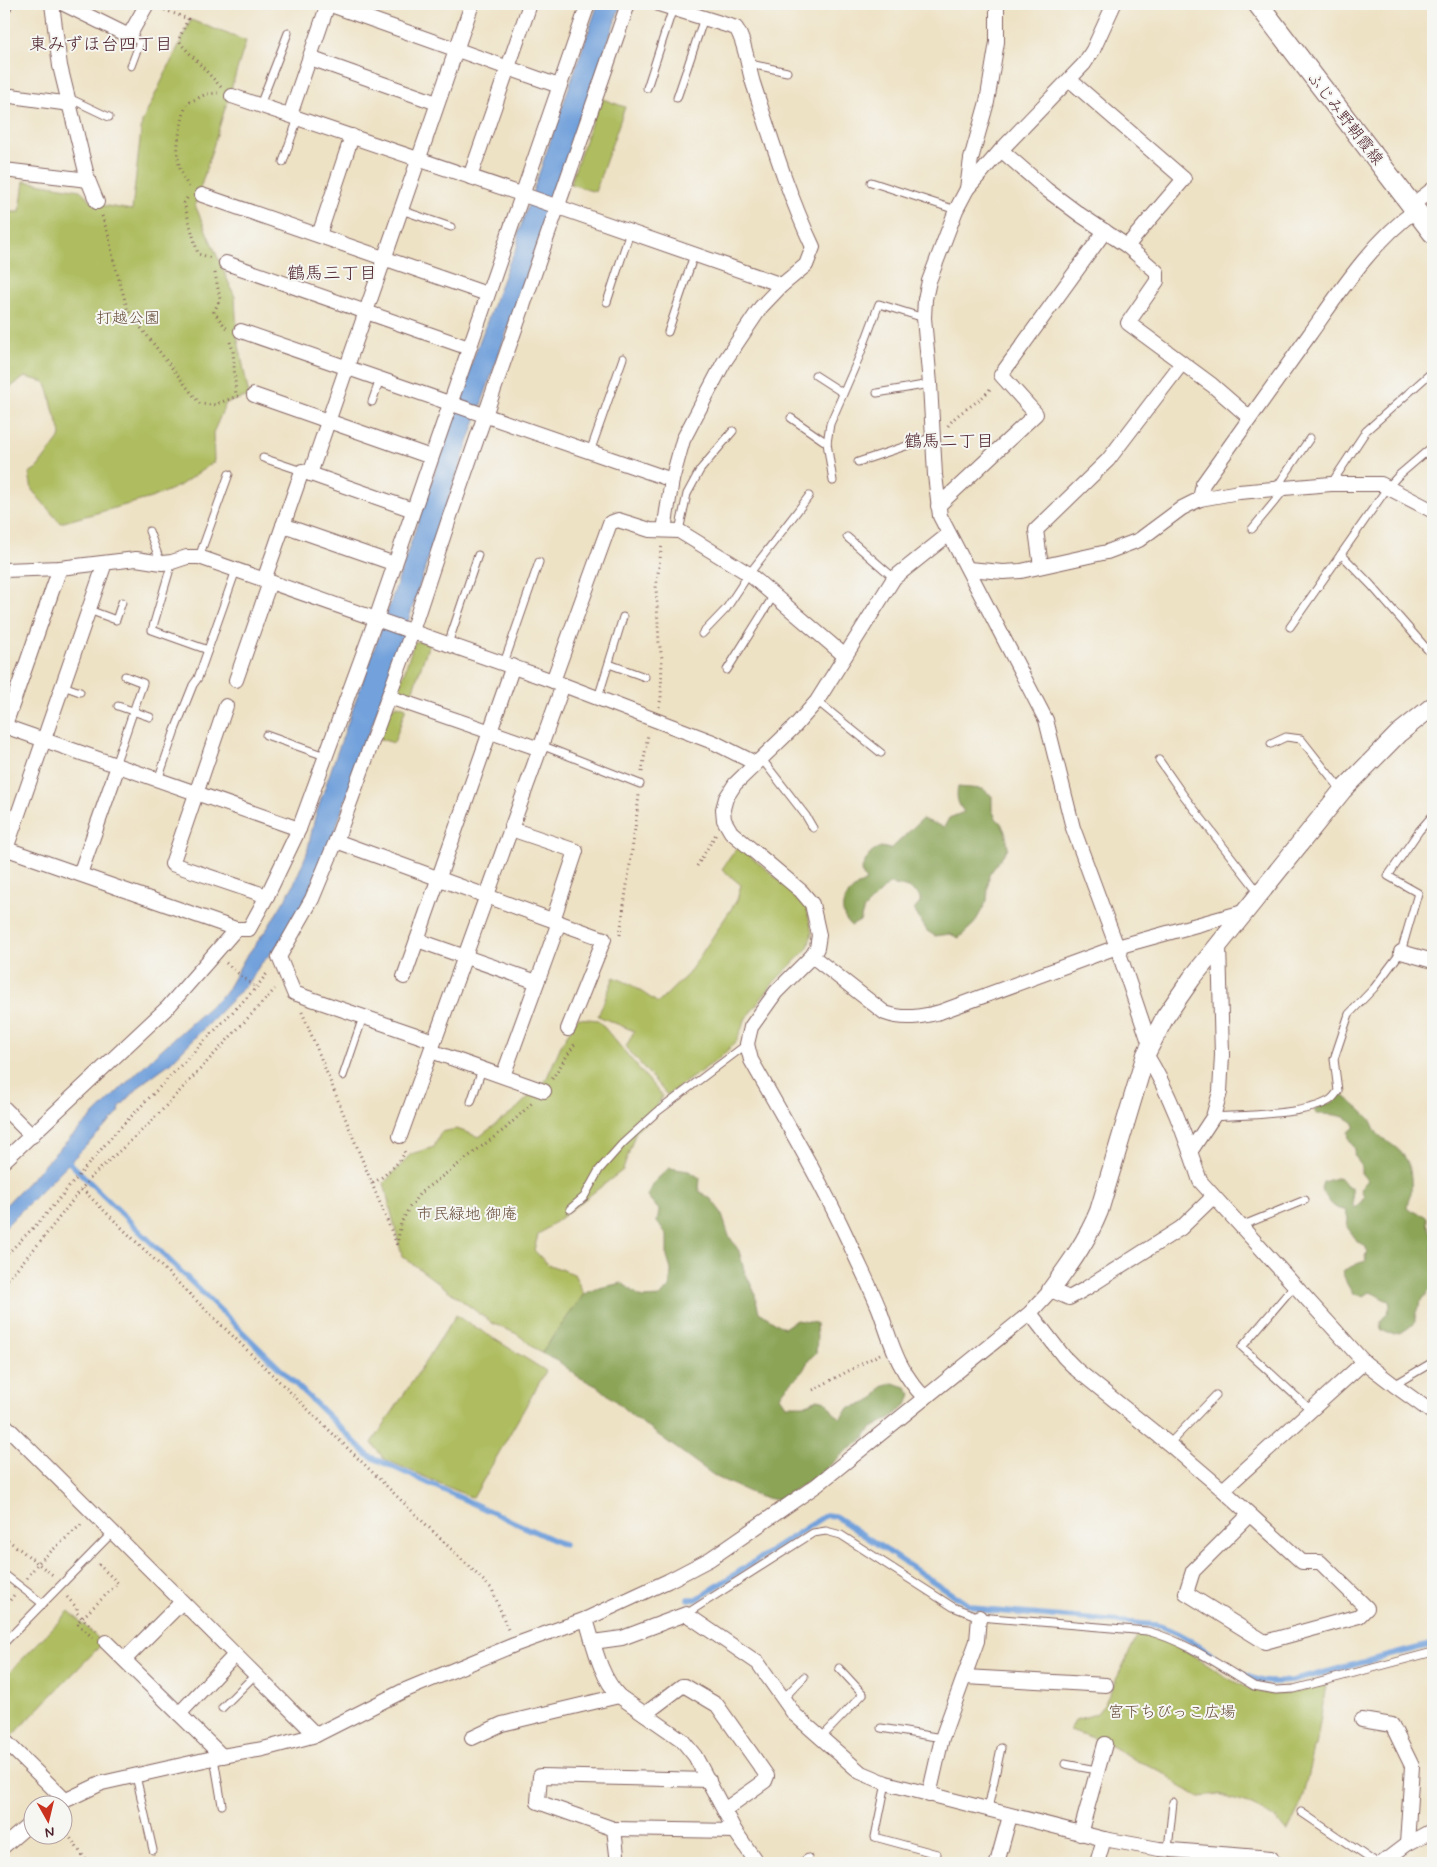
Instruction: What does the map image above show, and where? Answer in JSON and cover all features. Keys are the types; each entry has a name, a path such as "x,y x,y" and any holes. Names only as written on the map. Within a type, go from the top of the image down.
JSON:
{"main road":[{"name":"ふじみ野朝霞線","path":"1258,4 1433,232"}],"street":[{"path":"52,4 60,66 88,180 98,202"},
{"path":"64,4 129,36 147,4"},
{"path":"294,117 327,4 559,86"},
{"path":"236,680 283,525 328,421 472,4"},
{"path":"470,177 530,4"},
{"path":"105,563 5,849 236,929 249,929 299,829 376,619 588,4"},
{"path":"544,1091 482,1069 363,1017 294,993 281,962 312,899 336,841 389,697 485,414 628,4"},
{"path":"659,4 736,28 741,36 746,63 802,224 812,247 806,266 782,285 761,307 724,362 683,440 672,480 664,530"},
{"path":"967,189 970,159 987,102 997,42 997,4"},
{"path":"1114,4 1093,50 1084,64 1001,150 967,189 956,210 929,281 925,299 924,318 940,516 1046,720 1073,828 1117,947 1148,1050 1160,1075 1200,1181 1364,1362 1433,1413"},
{"path":"310,58 437,103"},
{"path":"1070,80 1184,179 1127,246"},
{"path":"4,95 69,101"},
{"path":"232,96 782,285"},
{"path":"319,235 352,136"},
{"path":"1001,150 1047,190 1127,246 1157,272 1158,281 1128,323 1212,385 1250,418"},
{"path":"4,170 88,180"},
{"path":"1200,498 1204,484 1338,294 1372,250 1433,189"},
{"path":"202,195 487,294"},
{"path":"938,506 1036,414 1001,375 1105,231"},
{"path":"226,263 469,348"},
{"path":"241,331 672,480"},
{"path":"1041,566 1036,530 1108,460 1182,363"},
{"path":"254,395 431,457"},
{"path":"306,473 413,510"},
{"path":"968,569 1003,572 1107,552 1139,540 1182,508 1200,498 1239,492 1331,484 1381,484 1433,511"},
{"path":"400,1136 540,747 558,683 610,523 618,520 650,530 679,532 749,574 845,656"},
{"path":"283,525 395,564"},
{"path":"925,1398 912,1385 892,1348 879,1311 817,1177 751,1060 747,1044 751,1027 776,992 812,956 817,948 819,935 812,904 801,891 731,832 724,820 724,809 726,798 735,784 795,726 817,701 894,578 949,534"},
{"path":"4,570 60,568 136,559 167,563 187,557 199,557 412,630 558,683 758,761"},
{"path":"60,568 4,727 299,829"},
{"path":"404,977 490,732 508,665"},
{"path":"389,697 540,747"},
{"path":"226,706 172,864 267,896"},
{"path":"72,1797 102,1783 263,1749 316,1735 403,1691 514,1645 586,1619 668,1581 710,1559 817,1485 1030,1313 1051,1290 1079,1252 1099,1211 1148,1050 1165,1017 1192,978 1342,791 1398,734 1433,706"},
{"path":"80,874 116,765"},
{"path":"503,1076 537,982 576,851 511,829"},
{"path":"336,841 604,939 573,1034"},
{"path":"812,956 874,1007 897,1017 918,1017 940,1012 1117,947 1247,910"},
{"path":"4,1161 168,1007 236,929"},
{"path":"418,940 537,982"},
{"path":"1190,1152 1213,1117 1220,1092 1222,1055 1219,945"},
{"path":"1401,952 1433,961"},
{"path":"4,1108 32,1136"},
{"path":"1051,1290 1069,1298 1084,1290 1182,1228 1214,1197"},
{"path":"1030,1313 1064,1357 1077,1370 1223,1490 1302,1562 1320,1562 1368,1608 1359,1616 1264,1642 1186,1593 1194,1571 1249,1515"},
{"path":"1223,1490 1364,1362"},
{"path":"4,1424 316,1735"},
{"path":"125,1659 182,1602"},
{"path":"593,1642 622,1638 686,1614 758,1663 794,1714 860,1772 886,1783 1080,1834 1168,1849 1271,1858 1270,1863"},
{"path":"929,1795 942,1738 977,1641 979,1617"},
{"path":"586,1619 596,1654 612,1689 619,1696 682,1740 695,1756 735,1831 757,1863"},
{"path":"101,1641 125,1659 218,1757"},
{"path":"179,1714 235,1655"},
{"path":"964,1677 1106,1685"},
{"path":"645,1714 682,1686 717,1705 767,1776 766,1781 724,1810"},
{"path":"472,1738 502,1724 619,1696"},
{"path":"1362,1720 1392,1725 1412,1766 1407,1844"},
{"path":"4,1740 54,1794"},
{"path":"1080,1834 1096,1770 1105,1744"},
{"path":"709,1780 540,1776 538,1802 614,1829 735,1831"},
{"path":"997,1863 1010,1816"},
{"path":"614,1829 618,1863"},
{"path":"1382,1863 1407,1844 1433,1830"},
{"path":"4,1846 22,1831"},
{"path":"1097,1863 1104,1839"}],"lane":[{"path":"647,88 673,8"},
{"path":"677,98 704,18"},
{"path":"260,105 288,33"},
{"path":"129,36 140,42 131,66"},
{"path":"746,63 788,72"},
{"path":"69,101 109,117"},
{"path":"282,162 294,117"},
{"path":"871,182 956,210"},
{"path":"401,210 451,228"},
{"path":"607,302 630,232"},
{"path":"668,332 694,255"},
{"path":"833,481 827,442 830,424 879,304 924,318"},
{"path":"590,452 623,358"},
{"path":"1331,484 1366,431 1433,371"},
{"path":"814,374 843,393"},
{"path":"372,402 380,379"},
{"path":"878,392 930,384"},
{"path":"791,418 827,442"},
{"path":"679,532 687,494 700,470 733,431"},
{"path":"858,462 933,436"},
{"path":"1252,529 1281,489 1310,438"},
{"path":"1290,627 1388,487 1433,446"},
{"path":"263,458 306,473"},
{"path":"199,557 229,474"},
{"path":"702,634 726,609 749,574 809,496"},
{"path":"149,532 167,563 152,630 208,650"},
{"path":"847,537 894,578"},
{"path":"1341,554 1371,585 1433,656"},
{"path":"448,644 478,555"},
{"path":"508,665 538,562"},
{"path":"158,780 193,685 198,678 236,570"},
{"path":"727,670 774,594"},
{"path":"89,610 116,620 122,602"},
{"path":"598,698 624,617"},
{"path":"609,664 645,678"},
{"path":"116,765 143,683 124,676"},
{"path":"63,686 80,692"},
{"path":"817,701 881,753"},
{"path":"118,706 150,717"},
{"path":"266,735 325,756"},
{"path":"1271,744 1286,737 1301,739 1342,791"},
{"path":"540,747 640,784"},
{"path":"1159,760 1184,796 1260,894"},
{"path":"758,761 806,816 812,828"},
{"path":"1213,1117 1269,1114 1310,1107 1331,1100 1338,1091 1334,1059 1349,1014 1374,988 1401,952 1418,892 1388,876 1419,831 1433,816"},
{"path":"343,1076 363,1017"},
{"path":"570,1209 584,1197 599,1170 622,1144 657,1112 747,1044"},
{"path":"471,1102 482,1069"},
{"path":"1240,1226 1305,1200"},
{"path":"1294,1286 1242,1347 1312,1410"},
{"path":"1394,1385 1433,1362"},
{"path":"1169,1444 1216,1395"},
{"path":"686,1614 813,1533 826,1531 841,1535 953,1606 979,1617 1154,1633 1192,1649 1254,1686 1276,1690 1294,1689 1433,1652"},
{"path":"4,1643 112,1533"},
{"path":"4,1574 43,1604"},
{"path":"822,1737 863,1694 839,1668"},
{"path":"222,1708 256,1675"},
{"path":"783,1699 804,1677"},
{"path":"881,1728 942,1738"},
{"path":"988,1809 1001,1748"},
{"path":"218,1757 222,1805"},
{"path":"1065,1764 1096,1770"},
{"path":"136,1776 153,1850"},
{"path":"886,1783 875,1837 937,1854"},
{"path":"1168,1849 1173,1802"},
{"path":"1301,1812 1376,1863"},
{"path":"800,1863 808,1858"}],"path":[{"path":"151,4 188,19 179,39 181,44 220,85 223,93 206,94 186,104 176,146 182,176 192,191 184,203 198,254 212,258"},
{"path":"98,202 128,311 200,404 213,404 236,396"},
{"path":"933,436 945,430 951,421 967,407 979,402 1001,375"},
{"path":"660,705 662,658 659,642 656,588 664,530"},
{"path":"618,944 635,834 649,718"},
{"path":"697,866 724,820"},
{"path":"224,962 256,988"},
{"path":"4,1258 41,1220 74,1178 120,1126 281,962"},
{"path":"4,1283 40,1242 91,1177 150,1123 274,992 281,962"},
{"path":"294,993 397,1245 401,1223 420,1193 505,1129 544,1091 573,1034"},
{"path":"373,1183 386,1175 405,1153 400,1136"},
{"path":"83,1187 492,1589 514,1645"},
{"path":"813,1390 892,1348"},
{"path":"4,1608 38,1563 86,1520"},
{"path":"4,1536 72,1592 66,1598 77,1608 77,1613 101,1641"},
{"path":"92,1572 100,1565 118,1583 77,1623 101,1641"},
{"path":"72,1840 88,1863"}],"green space":[{"name":"打越公園","path":"191,20 246,41 195,205 235,297 237,335 249,396 226,403 213,433 214,462 179,486 151,498 60,523 32,490 29,473 37,468 61,436 47,386 45,382 25,377 12,386 4,387 4,212 20,212 24,181 80,190 95,204 132,210 142,122"},
{"path":"600,98 625,107 595,192 570,184"},
{"path":"418,641 429,644 410,698 401,695 398,691 414,643"},
{"path":"397,705 406,708 394,743 380,739 390,709"},
{"path":"958,787 983,789 992,796 992,810 1006,834 1008,848 989,875 987,901 974,924 959,938 950,934 935,936 927,931 914,910 920,903 920,897 910,889 889,884 864,909 860,921 851,926 843,913 843,906 848,895 866,881 861,872 868,857 873,851 881,847 891,849 922,819 944,827 949,818 964,812 958,800"},
{"path":"738,846 784,884 806,907 812,932 808,948 775,981 746,1018 736,1042 717,1060 667,1095 626,1047 634,1031 598,1016 614,977 630,984 658,1003 688,974 737,900 741,885 722,869"},
{"name":"市民緑地 御庵","path":"578,1018 598,1020 662,1096 651,1118 636,1131 623,1170 538,1235 534,1250 547,1264 574,1274 584,1294 541,1353 517,1334 492,1323 402,1256 384,1183 411,1154 434,1147 441,1132 457,1129 479,1137 516,1109 546,1080 562,1043"},
{"path":"1341,1094 1368,1117 1378,1134 1397,1148 1407,1160 1411,1179 1411,1193 1407,1207 1427,1217 1427,1223 1433,1238 1433,1288 1420,1303 1416,1312 1415,1322 1399,1333 1390,1334 1381,1329 1380,1322 1388,1312 1389,1301 1370,1292 1364,1296 1353,1294 1347,1284 1342,1271 1366,1261 1365,1256 1368,1252 1365,1246 1358,1242 1347,1227 1348,1219 1345,1210 1333,1206 1321,1188 1323,1182 1339,1177 1346,1185 1352,1188 1353,1205 1355,1208 1360,1204 1364,1196 1361,1190 1364,1183 1368,1181 1361,1173 1361,1166 1354,1154 1355,1149 1349,1139 1348,1132 1354,1128 1354,1123 1340,1116 1316,1114 1314,1109 1333,1102"},
{"path":"669,1168 689,1171 700,1178 699,1191 711,1199 721,1212 729,1236 739,1251 744,1270 754,1291 759,1312 784,1328 796,1320 816,1323 816,1353 780,1396 786,1405 804,1405 818,1399 826,1401 833,1412 840,1418 850,1407 873,1400 882,1387 893,1383 906,1387 911,1394 908,1403 892,1417 872,1428 861,1441 846,1451 818,1476 777,1500 760,1497 716,1477 635,1418 600,1388 577,1376 558,1361 541,1353 584,1294 599,1288 622,1283 642,1298 660,1297 670,1286 671,1270 667,1257 667,1236 657,1222 659,1210 647,1196 654,1182"},
{"path":"456,1315 546,1371 473,1498 384,1459 372,1443"},
{"path":"69,1611 103,1643 11,1737 4,1731 4,1678"},
{"name":"宮下ちびっこ広場","path":"1138,1634 1167,1641 1233,1681 1260,1692 1286,1694 1326,1685 1316,1747 1314,1748 1301,1804 1287,1832 1275,1818 1254,1806 1219,1795 1200,1797 1181,1787 1155,1768 1137,1761 1102,1741 1070,1730 1075,1720 1096,1714 1104,1705"}],"water":[{"path":"598,4 621,4 333,836 303,905 274,950 260,965 247,984 170,1063 144,1082 120,1107 119,1113 4,1228 4,1207 58,1150 153,1057 225,993 245,958 267,929 293,886 307,853 315,817 475,354 508,265 518,245 518,234"}],"waterway":[{"path":"65,1158 369,1456 564,1545"},
{"path":"688,1599 697,1599 826,1515 835,1516 967,1604 984,1610 1156,1625 1184,1637 1234,1669 1261,1681 1292,1681 1433,1644"}],"district":[{"name":"東みずほ台四丁目","path":"101,44"},
{"name":"鶴馬三丁目","path":"332,273"},
{"name":"鶴馬二丁目","path":"949,441"}]}
